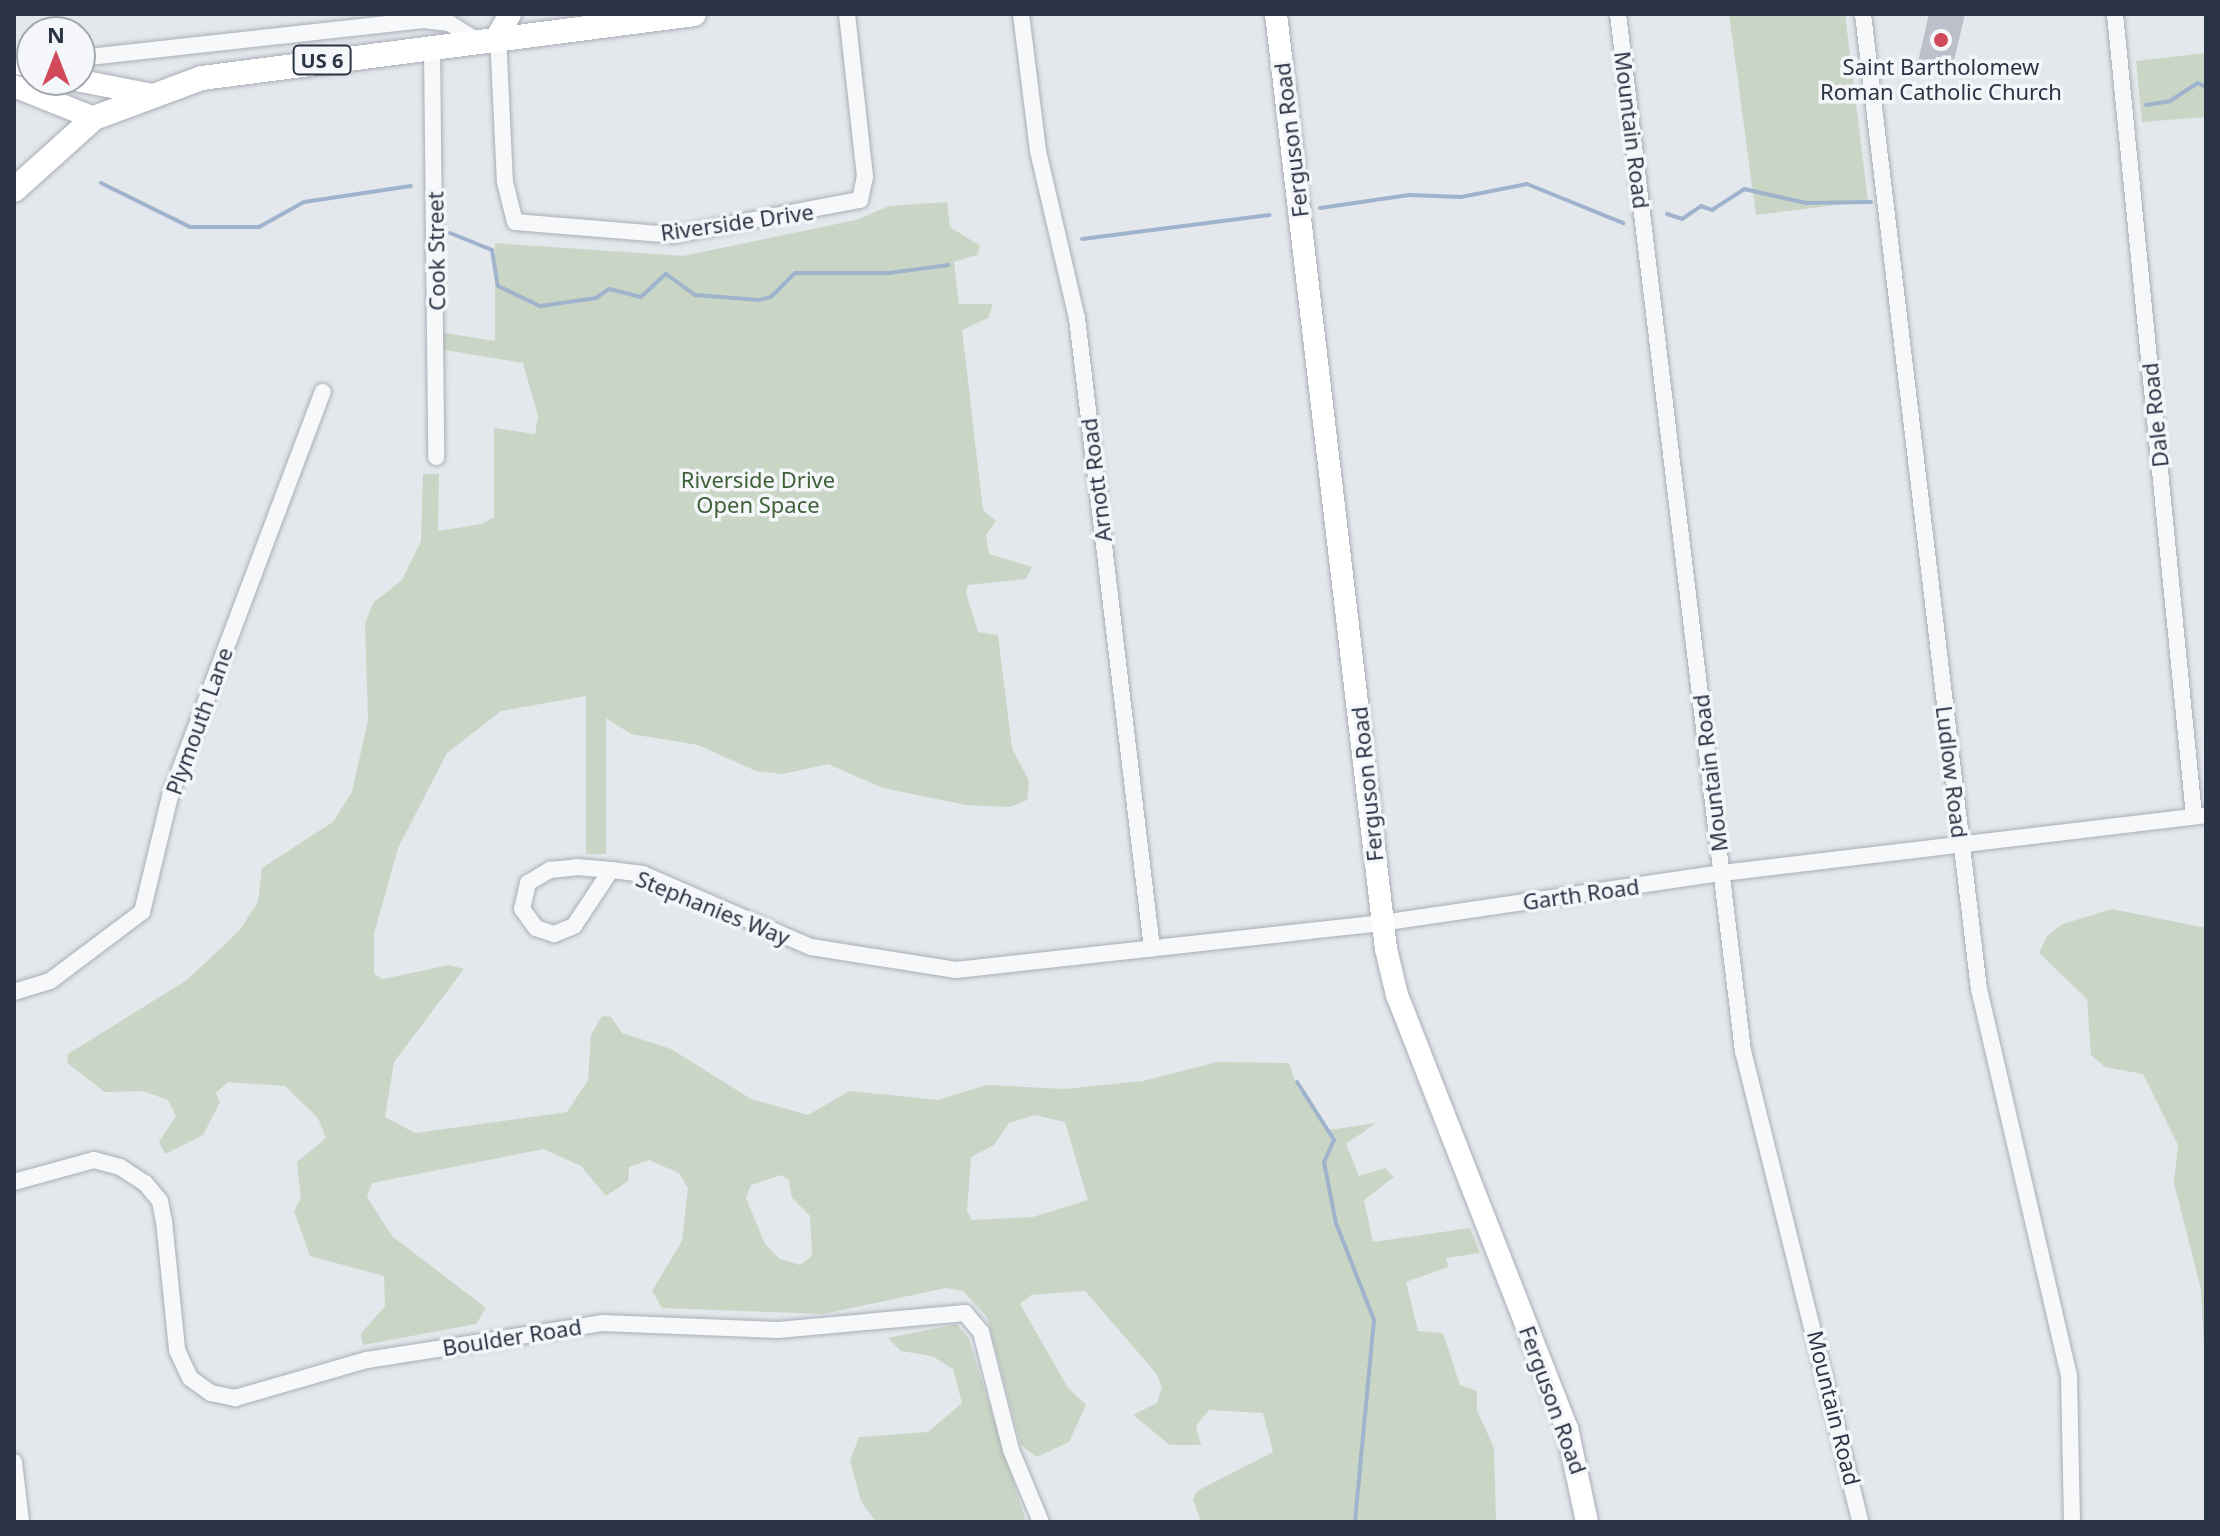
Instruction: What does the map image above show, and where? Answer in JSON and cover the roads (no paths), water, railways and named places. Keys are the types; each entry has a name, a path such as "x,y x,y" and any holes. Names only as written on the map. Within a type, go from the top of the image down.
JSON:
{"main road":[{"name":"US 6","path":"14,190 94,118 148,94 239,70 432,46 494,29 694,14"}],"street":[{"name":"Riverside Drive","path":"494,29 505,182 515,222 674,235 860,200 865,177 847,14"},
{"name":"Arnott Road","path":"1021,14 1038,151 1077,318 1152,949"},
{"name":"Ferguson Road","path":"1276,14 1382,923 1397,995 1567,1428 1587,1522"},
{"name":"Mountain Road","path":"1618,14 1743,1051 1860,1522"},
{"name":"Ludlow Road","path":"1863,14 1961,845 1991,1060 2069,1377 2072,1522"},
{"name":"Dale Road","path":"2115,14 2200,816"},
{"path":"96,56 424,20 494,29"},
{"name":"Cook Street","path":"432,46 436,457"},
{"path":"96,84 148,94"},
{"path":"14,86 94,118"},
{"name":"Plymouth Lane","path":"14,992 50,981 142,912 170,796 323,392"},
{"name":"Garth Road","path":"956,970 1382,923 1722,873 2200,816"},
{"name":"Stephanies Way","path":"611,870 574,926 554,934 536,928 522,909 528,883 550,870 611,870 643,874 811,947 956,970"},
{"name":"Boulder Road","path":"14,1182 94,1160 120,1167 145,1183 160,1201 164,1221 177,1350 190,1378 211,1393 235,1398 367,1360 602,1323 778,1330 965,1313 981,1332 1011,1450 1041,1522"},
{"path":"14,1462 21,1522"}],"waterway":[{"path":"2146,105 2170,101 2198,83 2206,87"},
{"path":"101,183 190,227 259,227 304,202 411,186"},
{"path":"1320,208 1409,195 1461,197 1527,184 1623,223"},
{"path":"1667,214 1682,219 1701,206 1712,210 1744,189 1806,203 1871,202"},
{"path":"1082,239 1269,215"},
{"path":"450,233 492,250 498,286 540,306 596,298 609,289 641,297 666,274 695,295 759,300 771,297 795,273 889,273 948,265"},
{"path":"1297,1082 1334,1140 1324,1162 1336,1223 1374,1320 1355,1522"}],"place":[{"name":"Saint Bartholomew Roman Catholic Church","path":"1941,40"}],"park label":[{"name":"Riverside Drive Open Space","path":"758,492"}]}
